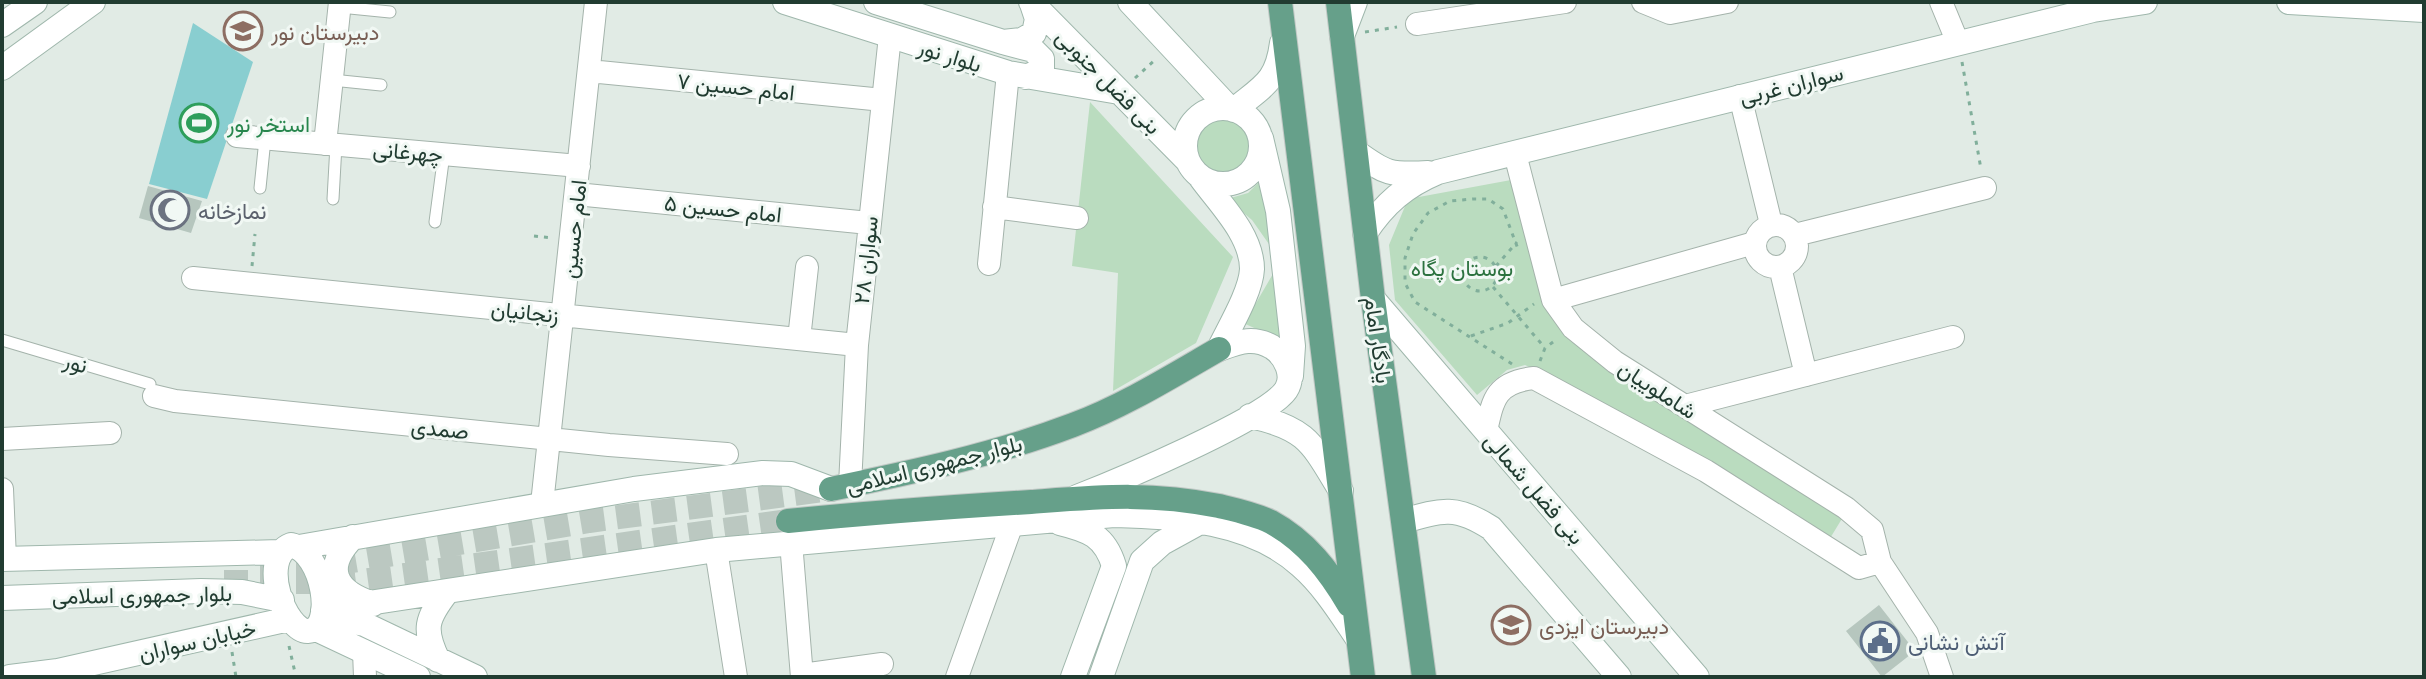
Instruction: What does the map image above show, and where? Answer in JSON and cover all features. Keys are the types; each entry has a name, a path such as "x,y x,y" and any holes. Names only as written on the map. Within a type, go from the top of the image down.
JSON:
{"main road":[{"path":"2,25 35,2"},
{"path":"2,68 93,2"},
{"name":"بلوار نور","path":"785,2 1017,75 1119,92"},
{"name":"بلوار نور","path":"876,2 1003,42 1022,40 1034,33 1037,19 1032,3"},
{"path":"1072,499 1126,477 1258,412 1283,394 1294,365 1278,211 1261,138 1249,118 1231,109 1130,2"},
{"path":"1280,2 1363,677"},
{"name":"یادگار امام","path":"1338,2 1373,299 1424,677"},
{"path":"1342,36 1355,2"},
{"name":"سواران غربی","path":"1438,172 2093,10 2145,2"},
{"path":"2289,2 2424,10"},
{"name":"بنی فضل جنوبی","path":"1032,3 1194,169"},
{"path":"1219,349 1244,295 1252,269 1240,232 1194,169 1185,147 1187,134 1193,122 1203,113 1231,109 1269,81 1277,71 1284,32"},
{"path":"1003,42 1033,50 1042,59 1042,70 1017,75"},
{"path":"1194,169 1213,183 1239,181 1250,174 1257,163 1261,138"},
{"path":"1356,152 1382,171 1397,175 1438,172"},
{"path":"1365,233 1380,210 1398,193 1438,172"},
{"name":"بنی فضل شمالی","path":"1373,299 1697,677"},
{"path":"1219,349 1246,340 1263,343 1283,359 1290,378"},
{"name":"بلوار جمهوری اسلامی","path":"4,559 290,550 634,489 763,473 791,474 840,487 958,462 1076,424 1219,349"},
{"path":"1258,412 1299,432 1318,454 1341,491"},
{"name":"بلوار جمهوری اسلامی","path":"2,598 242,592 285,613 297,628 306,632 320,618 373,604 716,550 789,532 951,506 1130,495 1183,499 1232,509 1268,521 1293,536 1315,556 1354,614"},
{"path":"1404,521 1450,511 1470,515 1491,528 1619,677"},
{"name":"بلوار جمهوری اسلامی","path":"789,532 1012,524 1114,515 1164,516 1202,521 1269,543 1301,565 1328,596 1358,639"},
{"path":"1050,520 1080,528 1103,541 1114,566"},
{"path":"1101,677 1142,561 1162,543 1202,521"},
{"path":"353,537 340,551 335,567 338,582 356,599 373,604"},
{"path":"1073,677 1118,553 1124,548 1133,548 1140,553 1142,561"},
{"path":"285,613 275,567 290,550 308,554 316,567 322,585 320,618"},
{"path":"239,551 248,555 256,568 256,576 242,592"},
{"path":"438,660 427,633 430,616 447,592"},
{"name":"خیابان سواران","path":"10,677 58,674 229,633 285,613"},
{"path":"320,618 364,651 418,677"},
{"path":"320,618 364,624 475,677"}],"street":[{"name":"امام حسین","path":"542,504 596,2"},
{"path":"1417,24 1565,2"},
{"path":"1643,2 1670,13 1727,2"},
{"path":"1941,2 1958,43"},
{"path":"330,144 332,80 340,4"},
{"name":"سواران ۲۸","path":"840,487 890,36"},
{"name":"امام حسین ۷","path":"589,71 883,100"},
{"path":"989,264 994,207 1017,75"},
{"path":"1740,96 1771,224"},
{"name":"چهرغانی","path":"237,136 579,166"},
{"name":"شاملوییان","path":"1515,154 1526,240 1545,301 1615,362 1846,508 1872,530 1880,562 1927,633 1942,677"},
{"path":"1795,235 1985,188"},
{"name":"امام حسین ۵","path":"576,194 869,223"},
{"path":"994,207 1077,218"},
{"path":"1771,224 1785,225 1795,235 1798,248 1792,260 1780,267 1766,266 1756,256 1754,243 1759,231 1771,224"},
{"path":"1545,301 1754,243"},
{"path":"799,339 807,267"},
{"path":"1780,267 1806,375"},
{"name":"زنجانیان","path":"193,278 857,345"},
{"path":"1685,406 1953,337"},
{"path":"1486,431 1494,398 1517,379 1534,378"},
{"name":"شاملوییان","path":"1534,378 1706,471 1859,568 1880,562"},
{"name":"صمدی","path":"152,390 175,401 727,454"},
{"path":"2,439 110,433"},
{"path":"2,489 4,559"},
{"path":"957,677 1012,524"},
{"path":"789,532 802,676 882,664"},
{"path":"716,550 736,677"},
{"path":"364,651 365,677"}],"lane":[{"path":"340,4 390,12"},
{"path":"332,80 381,85"},
{"path":"260,188 265,139"},
{"path":"330,144 333,199"},
{"path":"435,222 444,154"},
{"name":"نور","path":"2,340 152,390"}],"path":[{"path":"1342,36 1417,24"},
{"path":"1958,43 1985,188"},
{"path":"1119,92 1171,46"},
{"path":"1526,240 1503,209 1488,199 1450,201 1428,213 1413,234 1405,258 1405,283 1415,302 1534,378 1545,348 1573,328"},
{"path":"250,284 255,234"},
{"path":"1520,254 1526,240"},
{"path":"1496,266 1526,240"},
{"path":"1477,257 1488,258 1496,266 1498,277 1493,287 1483,292 1472,291 1464,283 1462,272 1467,262 1477,257"},
{"path":"1493,287 1545,348"},
{"path":"1471,336 1508,323 1545,301"},
{"path":"285,613 296,677"},
{"path":"229,633 236,677"}],"green space":[{"path":"1090,102 1233,257 1196,343 1113,391 1118,273 1072,266"},
{"path":"1217,116 1229,116 1245,125 1252,135 1252,159 1245,169 1229,178 1217,178 1197,164 1192,153 1192,141 1206,121"},
{"path":"1262,179 1271,247 1252,220 1227,199 1248,193"},
{"name":"بوستان پگاه","path":"1511,180 1547,306 1843,517 1829,540 1606,404 1525,365 1507,370 1477,395 1395,300 1389,245 1408,199"},
{"path":"1274,272 1283,341 1241,322"}],"water":[{"name":"استخر نور","path":"193,23 253,62 207,199 149,184"}],"building":[{"name":"نمازخانه","path":"148,186 202,201 191,233 139,218"},
{"name":"آتش نشانی","path":"1879,605 1915,651 1882,677 1846,631"}],"tunnel":[{"path":"260,561 352,561 589,521 831,489"},
{"path":"224,582 355,582 788,521"}],"place":[{"name":"دبیرستان نور","path":"243,31"},
{"name":"استخر نور","path":"199,123"},
{"name":"نمازخانه","path":"170,210"},
{"name":"دبیرستان ایزدی","path":"1511,625"},
{"name":"آتش نشانی","path":"1880,641"}]}
